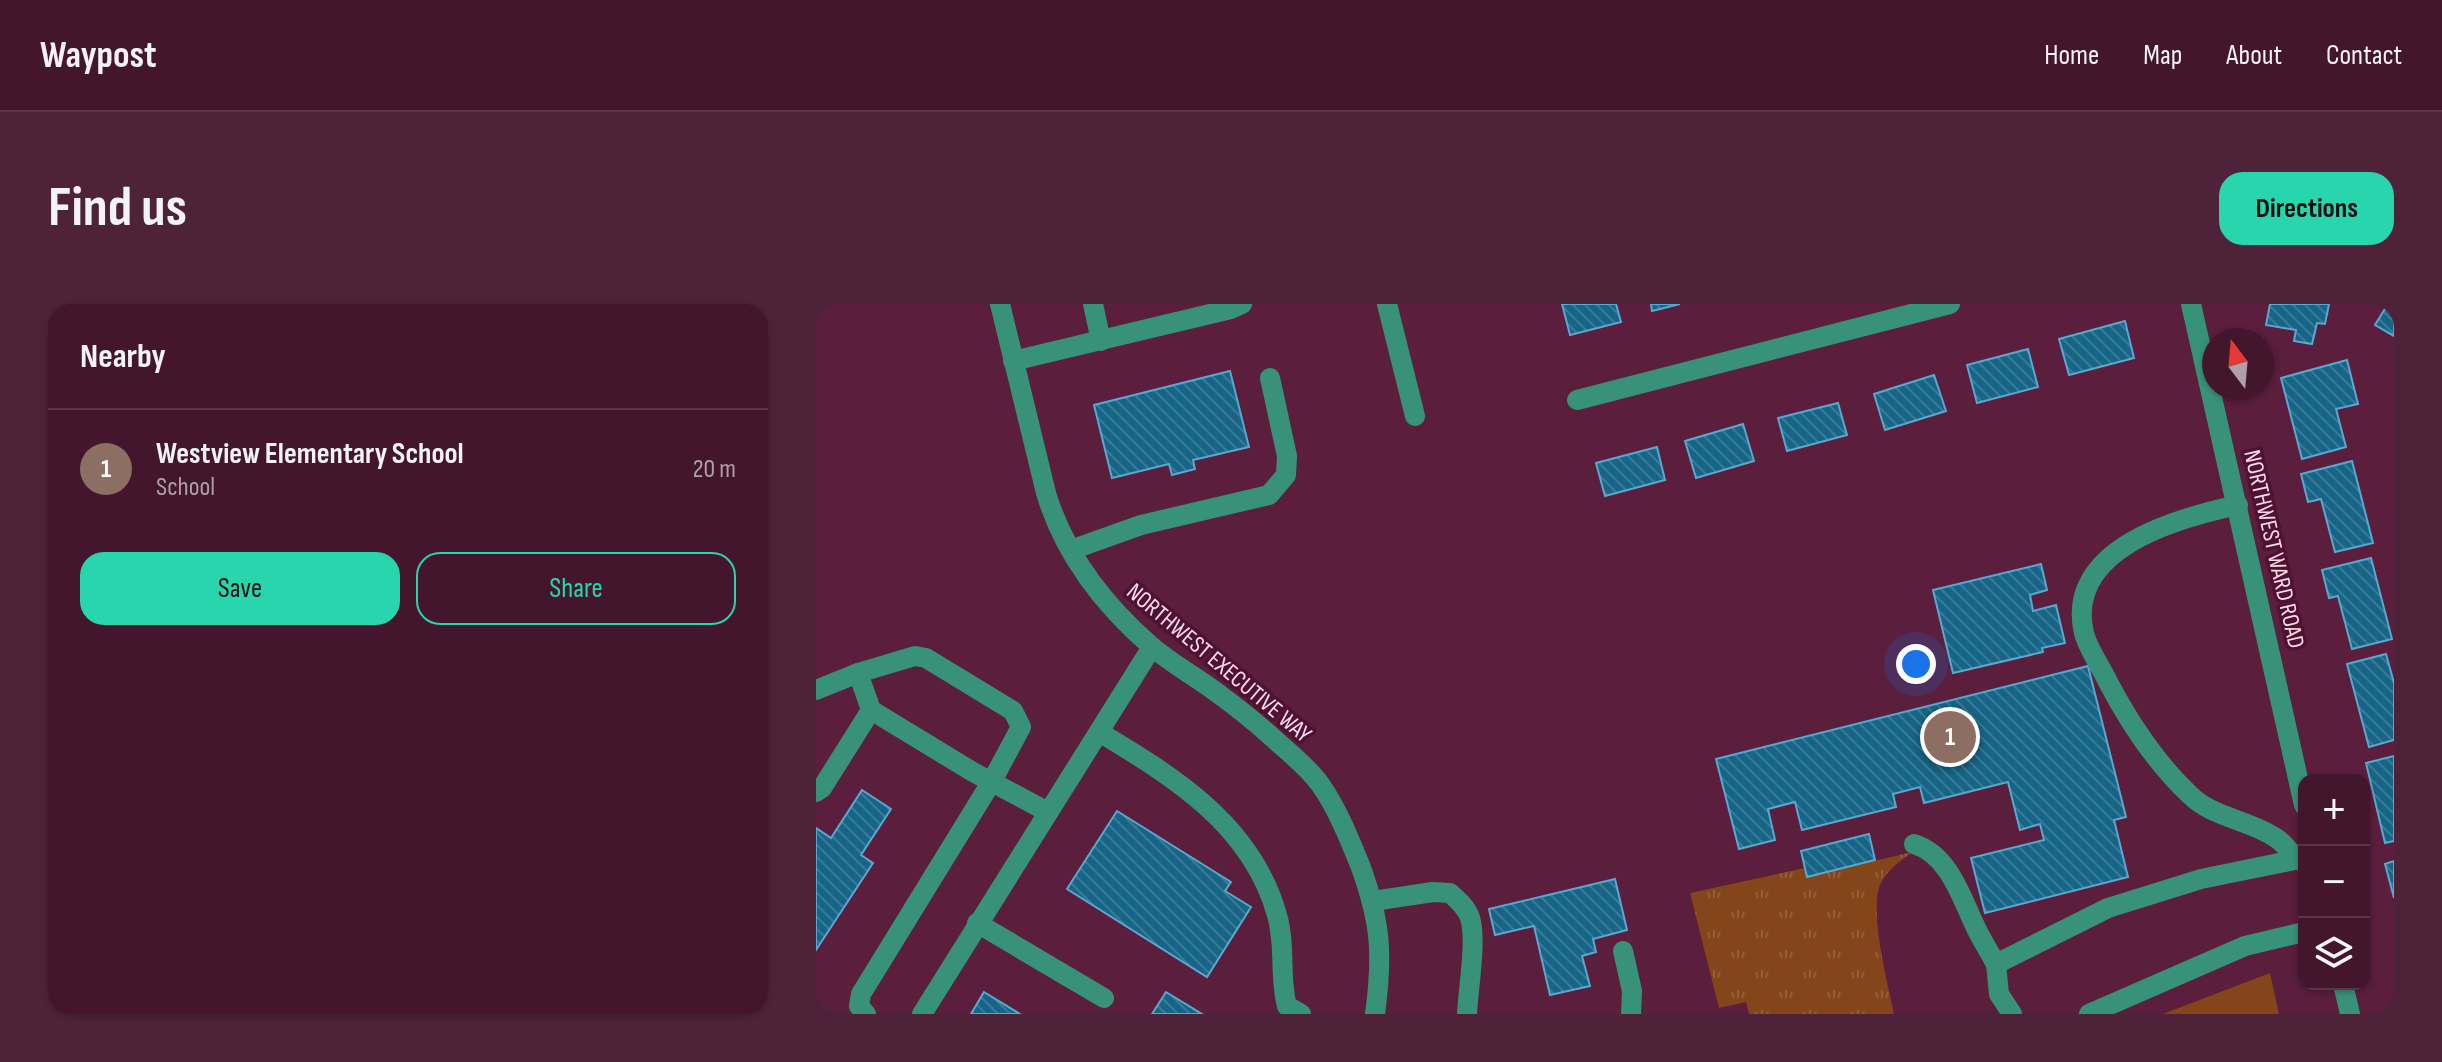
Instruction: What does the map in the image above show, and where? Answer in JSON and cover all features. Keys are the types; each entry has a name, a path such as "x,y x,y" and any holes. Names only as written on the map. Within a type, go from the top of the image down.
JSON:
{"street":[{"name":"NORTHWEST EXECUTIVE WAY","path":"1000,304 1054,520 1071,550 1107,604 1152,647 1261,728 1319,783 1340,819 1373,901 1381,969 1375,1014"},
{"path":"1093,304 1101,341"},
{"path":"1013,361 1242,304"},
{"path":"1387,304 1415,416"},
{"path":"1577,400 1950,304"},
{"name":"NORTHWEST WARD ROAD","path":"2191,304 2298,778"},
{"path":"1071,550 1141,525 1269,495 1286,475 1287,456 1270,378"},
{"path":"2238,505 2174,522 2127,543 2092,574 2081,607 2084,634 2116,697 2142,737 2191,797 2227,817 2279,839 2298,856"},
{"path":"922,1014 1152,647"},
{"path":"816,690 885,664 921,657 1013,711 1021,723 992,781 861,994 859,1006 866,1014"},
{"path":"858,673 871,710 1048,812"},
{"path":"816,792 822,788 871,710"},
{"path":"1099,732 1183,784 1219,818 1253,861 1265,881 1278,916 1284,957 1283,992 1287,1006 1301,1014"},
{"path":"1914,844 1923,847 1954,879 1977,931 1996,964 1999,994 2012,1014"},
{"path":"1996,964 2108,908 2201,879 2298,860"},
{"path":"1373,901 1433,892 1450,893 1462,903 1470,917 1472,935 1467,1014"},
{"path":"977,923 1104,998"},
{"path":"2089,1014 2245,946 2298,933"},
{"path":"1623,951 1632,991 1631,1014"},
{"path":"2344,990 2350,1014"}],"green space":[{"path":"1912,852 1887,874 1878,895 1880,947 1894,1014 1749,1014 1746,1002 1719,1008 1690,893 1805,868 1807,877"},
{"path":"2270,973 2279,1014 2163,1014"}],"building":[{"path":"1562,304 1616,304 1621,322 1570,335"},
{"path":"1651,304 1680,304 1652,311"},
{"path":"2270,304 2329,304 2325,324 2317,323 2312,344 2294,341 2296,330 2266,325"},
{"path":"2388,304 2394,304 2394,336 2375,325"},
{"path":"2125,321 2134,358 2069,375 2059,339"},
{"path":"2028,349 2038,387 1977,403 1967,365"},
{"path":"2347,360 2358,404 2336,409 2346,447 2302,459 2281,378"},
{"path":"1230,371 1249,447 1193,460 1195,469 1172,475 1169,464 1112,478 1094,405"},
{"path":"1934,375 1946,411 1885,430 1874,394"},
{"path":"1838,403 1847,435 1787,451 1778,418"},
{"path":"1743,424 1754,461 1696,478 1685,441"},
{"path":"1657,447 1665,480 1605,496 1596,463"},
{"path":"2352,461 2373,543 2335,552 2321,499 2308,502 2301,474"},
{"path":"2371,558 2392,639 2352,649 2338,596 2329,598 2322,570"},
{"path":"2041,564 2047,590 2030,595 2033,611 2056,605 2065,643 2042,648 2043,652 1953,673 1933,590"},
{"path":"2386,654 2394,683 2394,740 2369,747 2347,664"},
{"path":"2088,666 2126,817 2114,820 2128,877 1985,913 1971,858 2044,840 2040,824 2020,830 2008,782 1924,803 1920,787 1893,794 1896,807 1802,830 1795,802 1768,809 1775,840 1739,849 1716,759"},
{"path":"2394,756 2394,841 2385,843 2366,763"},
{"path":"862,790 891,809 861,855 873,863 816,950 816,828 831,838"},
{"path":"1117,811 1231,882 1225,891 1251,907 1207,977 1067,889"},
{"path":"1869,834 1875,860 1807,877 1801,851"},
{"path":"2394,861 2394,898 2385,864"},
{"path":"1615,879 1627,930 1593,939 1596,952 1582,956 1590,986 1550,995 1534,926 1495,935 1489,909"},
{"path":"984,992 1020,1014 971,1014"},
{"path":"1166,992 1202,1014 1152,1014"}],"place":[{"name":"Westview Elementary School","path":"1950,737"}]}
